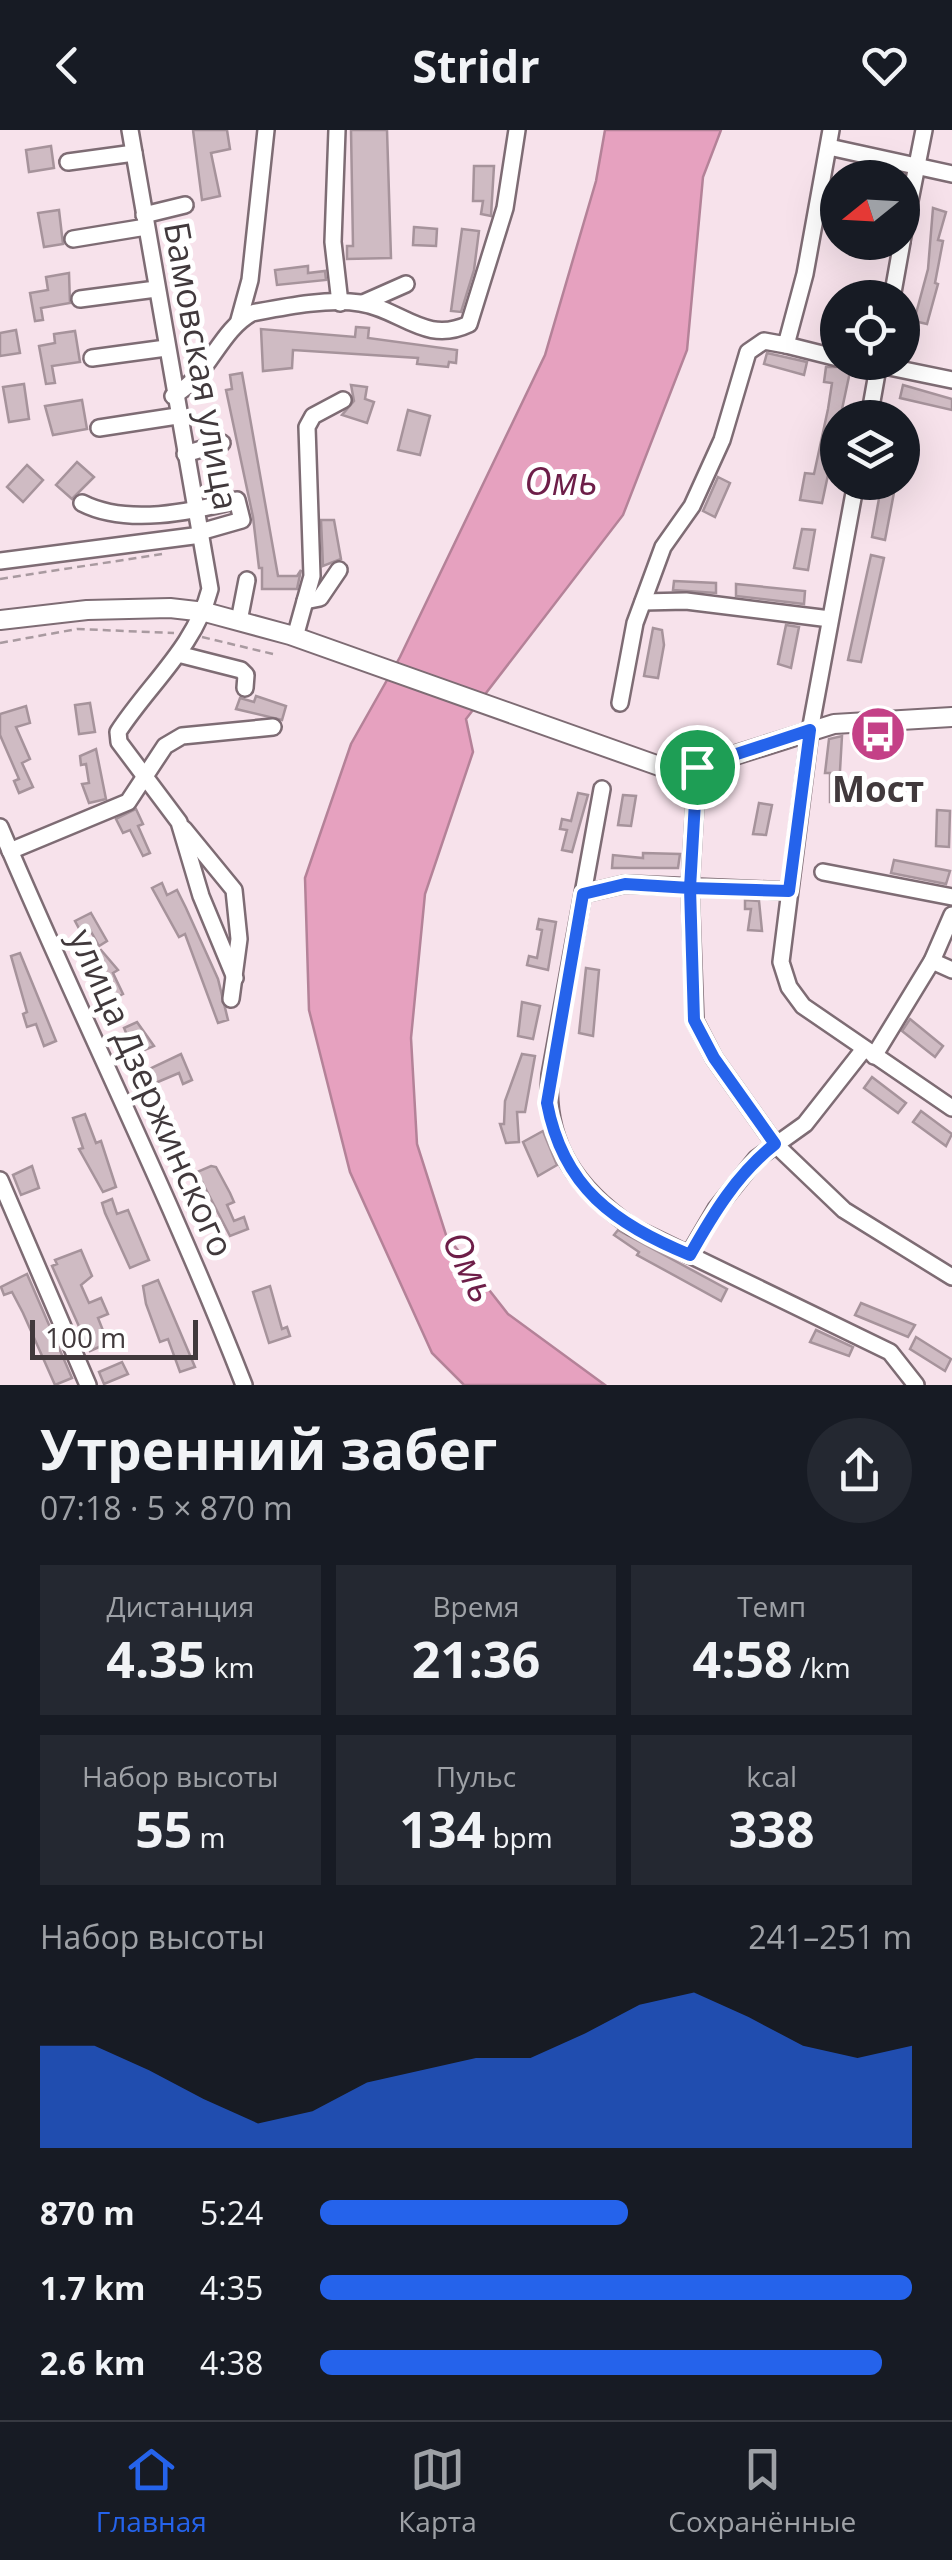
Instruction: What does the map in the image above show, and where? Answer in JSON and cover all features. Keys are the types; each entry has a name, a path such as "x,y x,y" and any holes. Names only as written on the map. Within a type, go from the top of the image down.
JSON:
{"main road":[{"path":"0,620 87,610 170,608 204,612 295,637 647,764 697,767 810,730 865,721 952,717"}],"street":[{"name":"Бамовская улица","path":"130,130 210,590 204,612"},
{"path":"174,396 197,379 239,320 250,280 266,130"},
{"path":"337,130 333,242 340,303"},
{"path":"363,303 417,328 442,332 469,324 505,208 518,130"},
{"path":"786,345 832,130"},
{"path":"918,160 924,130"},
{"path":"829,147 889,160"},
{"path":"68,162 134,152"},
{"path":"920,167 952,174"},
{"path":"73,239 145,221 185,205"},
{"path":"239,320 268,310 363,303 406,284"},
{"path":"80,300 156,289"},
{"path":"620,703 643,602 664,546 692,506 722,440 748,352 764,342 820,354"},
{"path":"92,358 166,348"},
{"path":"920,373 952,380"},
{"path":"295,637 312,576 307,427 313,416 343,400"},
{"path":"99,428 178,416"},
{"path":"184,454 222,443"},
{"path":"0,561 201,533 242,520 237,500 196,511 115,512 82,502"},
{"path":"853,500 810,730 781,962 788,986 803,1006 952,1108"},
{"path":"305,600 320,598 339,570"},
{"path":"239,622 247,580"},
{"path":"643,602 686,601 830,619"},
{"path":"204,612 178,654 118,732 124,754 234,890 238,940 232,999"},
{"path":"178,654 241,670 247,680 244,688"},
{"path":"10,851 115,810 146,780 165,746 182,736 273,728"},
{"path":"697,767 690,888 694,1020 714,1058 775,1144 844,1210 952,1277"},
{"path":"602,789 547,1103 553,1134 570,1171 596,1202 655,1240 890,1352 916,1385"},
{"path":"178,822 235,978"},
{"name":"улица Дзержинского","path":"1,830 118,1097 170,1200 242,1384"},
{"path":"823,872 952,897"},
{"path":"583,894 625,884 789,891"},
{"path":"690,1255 716,1209 756,1159 816,1112 869,1052 932,961 952,915"},
{"path":"932,961 952,970"},
{"path":"0,1180 88,1385"}],"path":[{"path":"0,579 167,554"},
{"path":"0,643 77,629 191,635 274,654"}],"water":[{"name":"Омь","path":"605,130 721,130 703,177 687,350 623,515 466,719 473,752 425,894 411,1038 417,1144 446,1235 508,1314 605,1385 464,1385 432,1353 350,1172 309,1010 305,878 351,744 400,657 545,355 596,181"}],"building":[{"path":"193,130 227,130 230,149 211,153 220,196 202,200"},
{"path":"351,130 387,130 391,258 347,259 347,246 353,246"},
{"path":"51,146 54,168 29,172 26,150"},
{"path":"474,166 494,166 491,216 481,214 483,201 473,201"},
{"path":"933,208 946,212 938,240 943,241 935,283 938,284 927,324 920,322 920,299 928,269"},
{"path":"59,210 63,244 44,247 38,213"},
{"path":"414,227 437,229 436,246 413,245"},
{"path":"462,229 479,231 474,270 461,312 451,311"},
{"path":"308,266 308,273 325,271 326,280 277,285 275,270"},
{"path":"69,273 70,303 41,308 43,320 35,321 30,293 48,290 46,277"},
{"path":"356,327 369,328 368,338 457,350 456,363 449,362 448,367 417,364 418,358 293,350 292,368 263,371 261,329 355,337"},
{"path":"16,330 20,353 0,356 0,333"},
{"path":"75,331 80,362 52,366 55,383 46,384 39,346 55,343 54,334"},
{"path":"767,353 807,362 804,375 764,364"},
{"path":"242,373 278,576 297,576 301,570 297,589 262,589 253,517 226,390 232,389 230,375"},
{"path":"848,380 844,400 829,400 832,383 824,382"},
{"path":"24,384 29,419 9,422 3,387"},
{"path":"351,385 367,387 365,399 374,402 367,423 342,415 354,401"},
{"path":"903,385 952,399 952,410 920,400 900,398"},
{"path":"82,400 87,429 53,435 45,406"},
{"path":"408,410 430,416 420,455 398,450"},
{"path":"820,446 822,503 800,500 805,473 814,474"},
{"path":"77,462 94,477 72,499 56,485"},
{"path":"27,465 43,480 23,502 7,487"},
{"path":"718,477 730,483 715,517 703,511"},
{"path":"879,500 893,500 885,540 872,537"},
{"path":"321,520 334,520 341,559 323,566"},
{"path":"802,529 815,530 808,570 794,568"},
{"path":"871,555 884,558 861,662 848,660"},
{"path":"674,581 716,583 716,593 673,590"},
{"path":"736,584 805,591 804,604 736,596"},
{"path":"786,625 799,627 791,668 778,664"},
{"path":"653,628 662,630 664,645 658,678 644,676"},
{"path":"256,696 286,706 282,720 236,709 240,698 254,702"},
{"path":"90,703 95,732 79,734 75,705"},
{"path":"26,706 30,723 16,727 30,759 22,763 33,787 19,793 14,781 19,779 0,735 0,714"},
{"path":"842,736 839,788 843,788 843,802 830,802 830,773 825,773 829,739"},
{"path":"96,749 106,799 89,803 82,784 89,783 86,764 81,765 80,756"},
{"path":"578,793 588,795 572,852 562,850 567,830 560,829 562,819 571,821"},
{"path":"623,795 636,796 631,826 618,825"},
{"path":"759,803 772,805 766,835 753,834"},
{"path":"136,809 143,824 138,826 150,853 143,856 130,830 123,833 116,819"},
{"path":"937,810 950,811 949,847 936,846"},
{"path":"643,853 680,854 678,868 612,868 613,855 643,858"},
{"path":"894,860 950,871 946,884 891,873"},
{"path":"162,883 167,895 177,890 186,908 218,979 228,1020 218,1023 185,934 179,937 152,888"},
{"path":"745,900 759,901 762,931 748,930 751,909 745,909"},
{"path":"91,913 107,941 99,946 90,930 82,934 75,921"},
{"path":"539,919 556,922 548,970 527,965 529,956 537,958 542,930 537,929"},
{"path":"101,950 118,970 113,973 123,994 111,1000 90,955"},
{"path":"20,953 56,1041 44,1046 36,1024 27,1027 23,1014 27,1012 11,956"},
{"path":"586,968 599,970 593,1036 579,1033"},
{"path":"522,1002 540,1006 533,1039 518,1036"},
{"path":"910,1019 943,1046 935,1057 902,1031"},
{"path":"137,1022 154,1046 135,1054 124,1028"},
{"path":"181,1054 192,1080 183,1084 179,1073 153,1084 147,1070"},
{"path":"522,1054 535,1056 525,1112 517,1112 519,1142 506,1143 500,1124 504,1124 505,1101"},
{"path":"872,1077 906,1103 898,1113 864,1088"},
{"path":"921,1111 952,1134 946,1146 913,1122"},
{"path":"85,1114 96,1143 101,1141 116,1187 103,1192 79,1149 83,1148 73,1118"},
{"path":"543,1131 557,1165 538,1176 523,1142"},
{"path":"32,1166 39,1188 21,1195 13,1175"},
{"path":"216,1167 234,1202 227,1205 234,1221 244,1217 248,1229 230,1236 197,1172"},
{"path":"112,1199 117,1214 128,1210 149,1260 130,1268 102,1203"},
{"path":"618,1230 727,1289 721,1301 637,1255 639,1252 614,1235"},
{"path":"81,1250 92,1276 81,1285 89,1303 101,1298 108,1314 98,1318 108,1343 90,1351 52,1266 57,1264 55,1260"},
{"path":"27,1274 72,1378 55,1385 12,1292 4,1295 1,1287"},
{"path":"158,1280 195,1367 180,1372 168,1339 160,1342 146,1304 143,1286"},
{"path":"270,1286 282,1329 287,1327 290,1336 269,1343 253,1292"},
{"path":"861,1303 915,1325 908,1337 855,1315"},
{"path":"816,1330 853,1347 849,1356 810,1342"},
{"path":"916,1337 951,1359 945,1371 910,1349"},
{"path":"122,1362 128,1374 104,1384 99,1372"}],"place":[{"name":"Мост","path":"878,734"}],"route":[{"path":"697,767 690,888 625,884 583,894 547,1103 553,1134 570,1171 596,1202 655,1240 690,1255 716,1209 756,1159 775,1144 714,1058 694,1020 690,888 789,891 810,730 697,767"}]}
